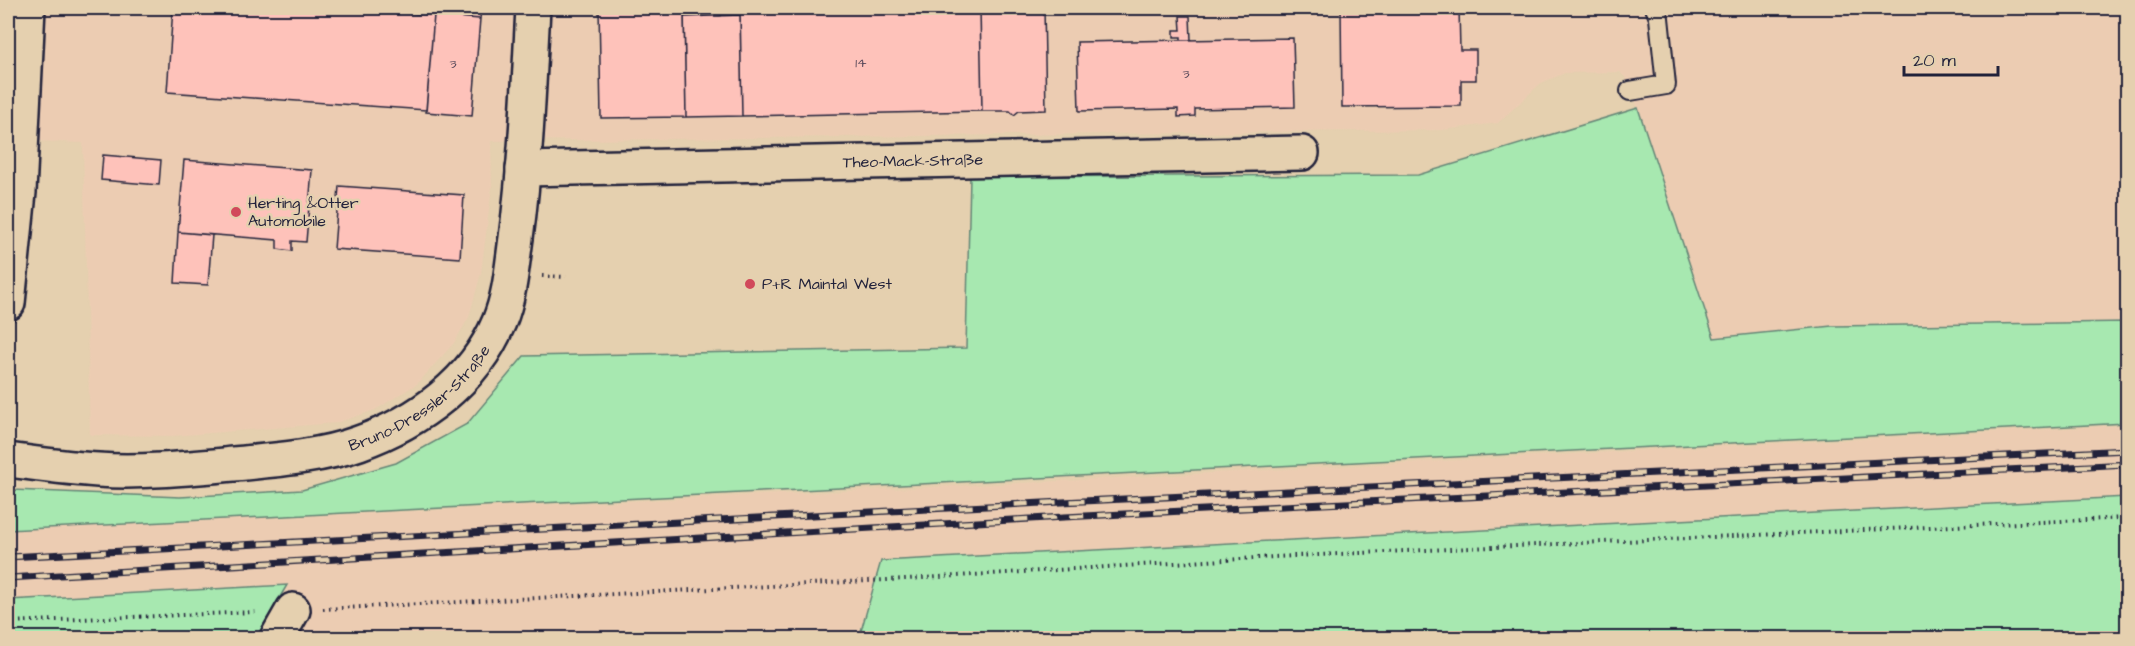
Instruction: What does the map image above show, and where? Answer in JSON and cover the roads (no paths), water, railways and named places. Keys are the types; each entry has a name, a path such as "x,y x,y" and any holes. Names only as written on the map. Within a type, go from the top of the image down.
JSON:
{"street":[{"path":"8,303 19,192 28,8"},
{"name":"Bruno-Dressler-Straße","path":"8,460 99,470 201,466 273,460 316,454 357,444 422,413 467,374 483,353 499,322 511,274 523,169 534,8"},
{"name":"Theo-Mack-Straße","path":"523,169 1302,153"},
{"path":"277,639 292,610"}],"lane":[{"path":"1630,92 1666,85 1659,18 1655,8"}],"railway":[{"path":"8,557 1062,502 2128,450"},
{"path":"8,578 1064,517 2128,464"}],"place":[{"name":"Herting &Otter Automobile","path":"236,212"},
{"name":"P+R Maintal West","path":"750,284"}]}
